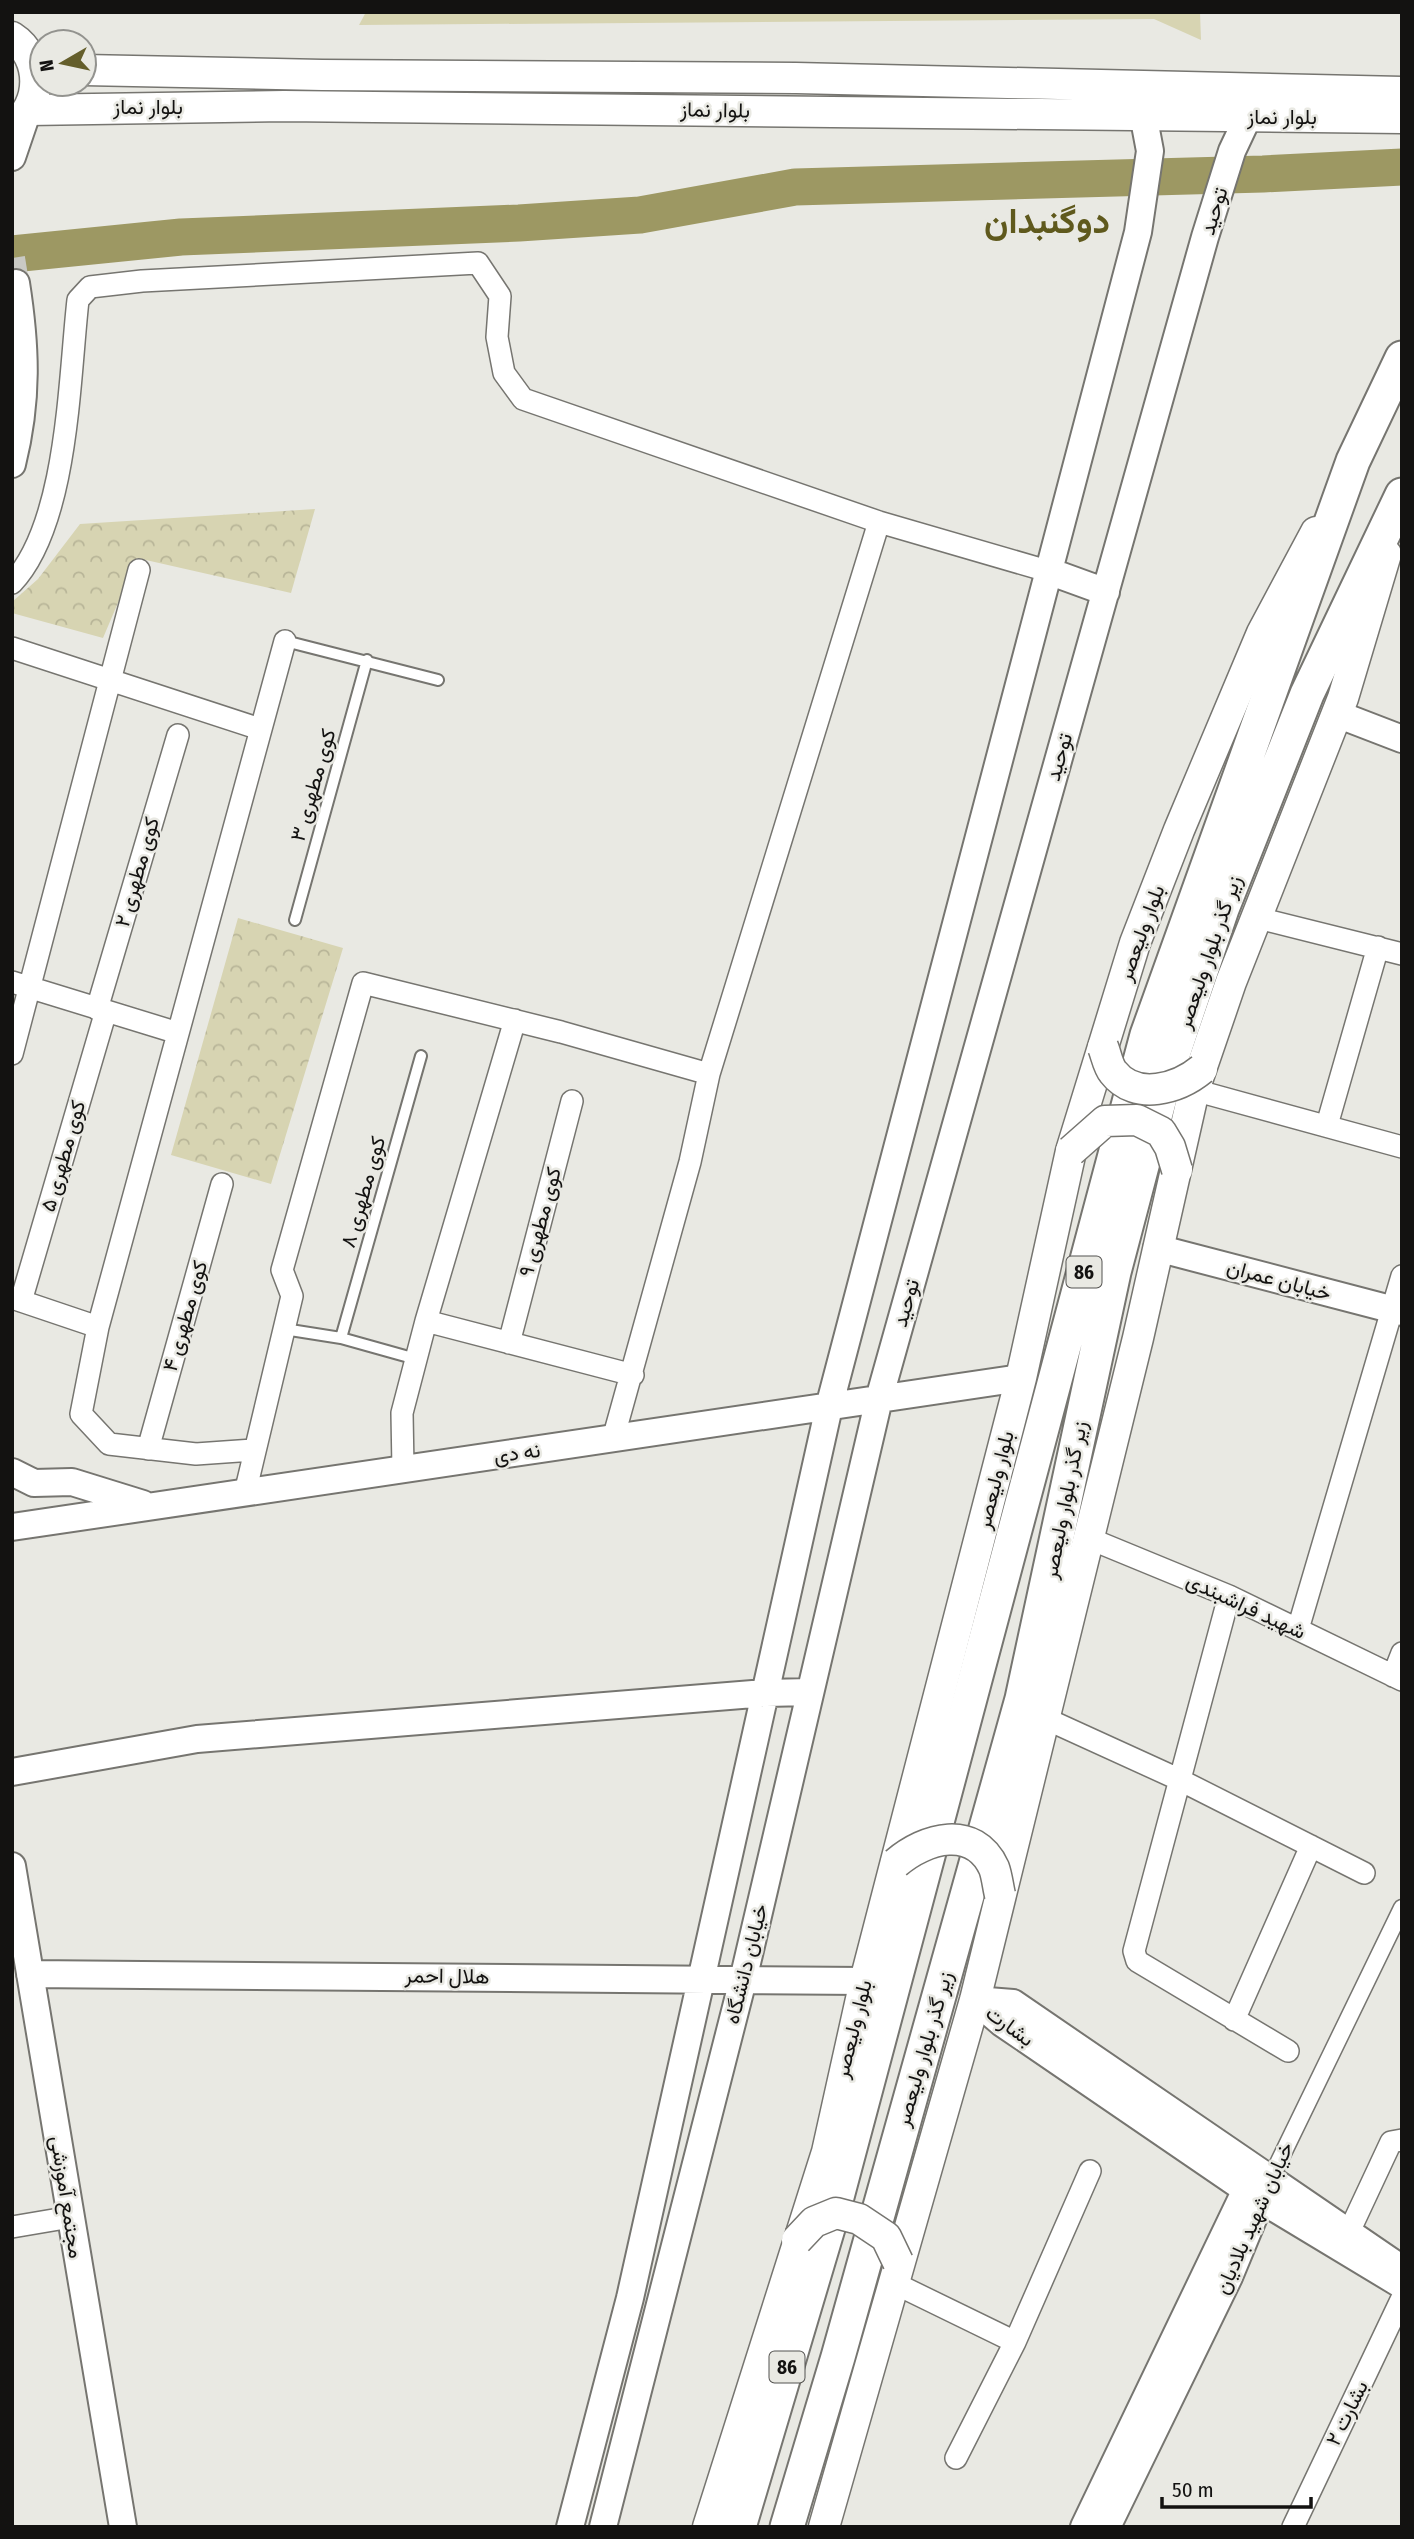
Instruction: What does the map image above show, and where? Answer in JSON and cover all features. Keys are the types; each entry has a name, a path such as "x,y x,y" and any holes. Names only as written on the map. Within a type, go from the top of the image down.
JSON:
{"main road":[{"path":"20,118 36,80 27,49"},
{"name":"بلوار نماز","path":"98,70 322,75 796,78 1402,92"},
{"name":"بلوار نماز","path":"20,118 298,106 1402,118"},
{"name":"بلوار ولیعصر","path":"708,2527 827,2152 865,1981 1021,1378 1071,1151 1135,943 1257,646 1353,461 1402,358"},
{"name":"بلوار ولیعصر","path":"739,2527 834,2208 1147,1035 1353,461"},
{"name":"زیر گذر بلوار ولیعصر","path":"787,2527 838,2357 1022,1699 1114,1272 1166,1075 1222,909 1307,694 1402,495"},
{"path":"826,2521 975,2000 1042,1717 1138,1338 1198,1079 1231,982 1340,706 1402,501"},
{"path":"1102,1047 1113,1072 1128,1084 1143,1088 1172,1087 1198,1079"},
{"path":"1071,1151 1105,1121 1137,1120 1161,1132 1170,1147 1177,1170"},
{"path":"897,1863 915,1847 939,1840 962,1840 976,1844 993,1868 1000,1895"},
{"path":"797,2240 814,2222 836,2213 859,2219 886,2237 896,2273"}],"street":[{"path":"829,1407 1051,572 1138,232 1150,151 1143,114"},
{"name":"توحید","path":"879,1399 1206,237 1233,151 1248,117"},
{"path":"12,157 20,118"},
{"path":"12,583 23,571 48,518 61,458 78,300 90,287 142,281 478,263 500,296 497,337 504,373 523,399 879,522 1051,572 1106,592"},
{"path":"12,464 23,419 25,371 16,284"},
{"path":"613,1438 633,1376 690,1162 709,1074 879,522"},
{"path":"12,1054 22,985 139,570"},
{"path":"253,1450 196,1454 109,1444 82,1414 98,1327 285,641"},
{"path":"12,648 260,730"},
{"path":"1340,706 1402,721"},
{"path":"1340,706 1402,739"},
{"name":"کوی مطهری ۲","path":"101,1010 178,735"},
{"path":"1258,918 1402,954"},
{"path":"1327,1125 1378,947"},
{"path":"245,1493 253,1450 292,1296 282,1270 363,983 515,1020 709,1074"},
{"path":"22,985 178,1033"},
{"name":"کوی مطهری ۵","path":"17,1299 101,1010"},
{"path":"403,1469 402,1413 426,1321 515,1020"},
{"path":"1198,1079 1327,1125 1402,1147"},
{"name":"کوی مطهری ۹","path":"509,1343 572,1101"},
{"name":"کوی مطهری ۴","path":"148,1449 222,1184"},
{"name":"خیابان عمران","path":"1157,1248 1397,1311"},
{"path":"1297,1629 1397,1311 1402,1276"},
{"path":"17,1299 98,1327"},
{"path":"426,1321 633,1376"},
{"name":"نه دی","path":"12,1527 1021,1378"},
{"name":"خیابان دانشگاه","path":"603,2527 743,1979 879,1399"},
{"name":"خیابان دانشگاه","path":"570,2527 630,2298 829,1407"},
{"path":"12,1472 34,1483 72,1482 151,1507"},
{"name":"شهید فراشبندی","path":"1088,1538 1229,1596 1397,1678"},
{"path":"1229,1596 1178,1779 1135,1956 1137,1961 1289,2052"},
{"path":"1397,1678 1402,1653"},
{"path":"12,1772 197,1739 766,1693 810,1692"},
{"path":"1042,1717 1178,1779 1364,1873"},
{"path":"1234,2020 1311,1846"},
{"name":"مجتمع آموزشی","path":"12,1867 21,1976 71,2217 123,2527"},
{"name":"خیابان شهید بلادیان","path":"1084,2527 1258,2183 1402,1908"},
{"name":"هلال احمر","path":"21,1976 865,1981"},
{"name":"بشارت","path":"975,2000 1013,2003 1402,2286"},
{"path":"1348,2234 1391,2142 1399,2139"},
{"path":"957,2458 1015,2342 1090,2171"},
{"name":"بشارت","path":"1258,2183 1348,2234 1402,2269"},
{"name":"خیابان شهید بلادیان","path":"1107,2527 1229,2277 1258,2183"},
{"path":"12,2227 71,2217"},
{"path":"896,2273 1015,2342"},
{"name":"بشارت ۲","path":"1293,2527 1402,2298"}],"lane":[{"path":"285,641 438,680"},
{"name":"کوی مطهری ۳","path":"295,920 368,660"},
{"name":"کوی مطهری ۸","path":"341,1338 421,1056"},
{"path":"284,1329 341,1338 416,1359"}],"green space":[{"path":"366,12 1200,12 1201,40 1154,19 359,25"},
{"path":"315,509 291,593 137,558 103,638 12,613 12,602 38,579 80,524"},
{"path":"238,918 343,948 271,1184 171,1155"}],"waterway":[{"path":"12,254 181,237 519,223 640,215 795,187 1263,174 1402,167"}],"tunnel":[{"path":"12,258 16,283"}],"district":[{"name":"دوگنبدان","path":"1047,221"}]}
